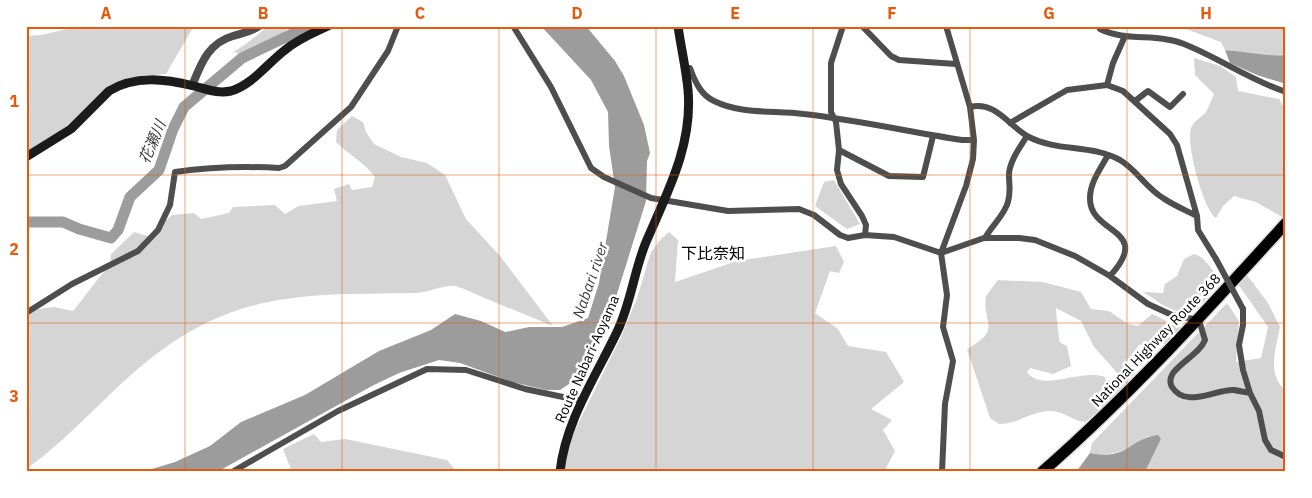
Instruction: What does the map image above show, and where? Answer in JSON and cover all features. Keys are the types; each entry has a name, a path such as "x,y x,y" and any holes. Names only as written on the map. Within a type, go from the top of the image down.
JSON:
{"highway":[{"name":"National Highway Route 368","path":"1042,472 1144,377 1199,320 1286,223"}],"main road":[{"path":"26,157 71,129 116,86 145,80 168,80 217,93 231,91 243,86 286,48 328,26"},
{"name":"Route Nabari-Aoyama","path":"560,472 566,442 582,402 618,331 627,308 646,243 666,201 677,172 685,138 688,92 686,68 678,26"}],"street":[{"path":"192,86 201,62 210,49 224,39 249,32 259,26"},
{"path":"26,313 72,284 138,251 158,230 170,205 175,172 212,169 223,166 279,168 285,166 352,107 388,51 398,26"},
{"path":"513,26 564,112 585,160 591,168 604,177 651,198 666,201 728,211 799,209 814,215 840,235 848,238 865,235 894,237 942,253 985,238 1018,238 1044,243 1075,256 1110,276 1148,304 1172,315 1199,320 1205,335 1204,342 1176,368 1171,376 1171,385 1177,394 1185,397 1234,390 1250,393"},
{"path":"843,26 831,63 831,112 836,122 839,150 837,170 841,184 866,224 865,235"},
{"path":"862,26 891,56 899,60 956,64"},
{"path":"942,472 945,404 952,361 943,327 946,289 942,253 966,186 973,159 974,140 970,107 946,26"},
{"path":"1109,26 1100,29 1111,34 1144,36 1183,43 1286,92"},
{"path":"1107,85 1113,63 1125,36"},
{"path":"686,68 690,68 700,88 718,103 758,111 803,114 933,136 974,140"},
{"path":"1010,123 1067,90 1107,85 1123,91 1170,134 1177,145 1197,216 1198,230 1243,308 1239,350 1250,393 1259,411 1268,446 1271,450 1286,457"},
{"path":"1135,101 1148,90 1170,107 1183,94"},
{"path":"970,107 985,106 994,110 1027,136 1066,149 1081,148 1108,155 1133,169 1162,198 1197,216"},
{"path":"839,150 889,176 923,177 933,136"},
{"path":"985,238 996,225 1008,204 1012,187 1009,174 1011,166 1027,136"},
{"path":"1108,155 1092,185 1089,200 1096,216 1116,231 1125,247 1125,256 1110,276"},
{"path":"232,472 338,411 426,369 466,370 525,389 582,402"}],"shaded area":[{"path":"81,26 194,26 166,74 128,78 106,90 69,128 26,155 26,36 41,35"},
{"path":"267,26 289,26 278,38 256,51 248,53 233,52 260,33"},
{"path":"541,26 586,26 615,61 624,76 644,125 650,153 647,161 646,201 612,310 603,332 575,380 560,390 546,390 512,382 460,363 439,360 399,373 372,386 217,472 142,472 175,462 210,446 241,422 305,395 379,351 431,330 455,314 481,321 505,332 529,327 562,327 588,318 599,283 615,187 609,146 608,112 591,80"},
{"path":"1178,26 1286,26 1286,55 1264,55 1225,50 1221,42"},
{"path":"1225,50 1264,55 1286,55 1286,84 1257,75 1230,63"},
{"path":"1194,58 1220,66 1236,77 1238,91 1279,99 1286,111 1286,213 1282,217 1256,202 1234,196 1223,206 1216,218 1211,212 1196,174 1190,133 1193,124 1206,112 1214,94 1195,75"},
{"path":"352,116 363,122 366,132 374,144 401,157 427,163 445,175 466,219 500,256 553,326 455,286 415,293 312,296 251,306 221,316 190,331 159,352 125,380 44,456 26,469 26,311 54,307 73,311 110,266 111,254 134,232 148,236 172,215 194,213 201,219 229,213 233,207 275,205 285,214 299,206 337,201 334,189 349,184 352,190 372,187 375,177 336,142 337,130"},
{"path":"834,180 860,224 847,229 815,206 824,182"},
{"path":"669,232 678,240 675,282 737,261 836,246 844,262 839,273 830,271 815,313 838,329 848,346 886,352 904,382 871,409 892,420 883,430 895,451 884,472 564,472 566,455 574,432 621,337 637,298 651,252"},
{"path":"1194,254 1205,260 1217,277 1208,297 1197,307 1184,312 1173,310 1143,292 1163,293 1165,284 1177,276 1184,259"},
{"path":"1247,275 1268,303 1280,327 1274,369 1276,377 1286,391 1286,472 1145,472 1161,439 1148,436 1120,451 1106,454 1090,453 1092,443 1227,303 1239,321 1236,362 1261,358 1268,327 1238,284"},
{"path":"998,280 1043,282 1081,292 1091,309 1109,311 1128,324 1138,326 1152,314 1181,328 1166,344 1158,342 1139,345 1126,362 1128,366 1136,370 1133,375 1110,402 1085,422 1059,412 1048,411 999,424 990,418 967,349 985,336 988,331 986,296","holes":["1056,308 1081,321 1094,347 1120,376 1108,390 1105,377 1085,375 1042,380 1034,378 1027,372 1030,368 1053,374 1071,366 1067,346 1060,342"]},
{"path":"314,434 321,442 345,439 447,460 457,472 292,472 283,449"},
{"path":"1158,435 1161,439 1145,472 1076,472 1090,453 1103,455 1121,452 1141,440"}],"waterway":[{"name":"花瀬川","path":"26,222 63,222 79,229 111,238 118,230 130,197 159,170 173,129 184,107 242,58 309,26"}],"district":[{"name":"下比奈知","path":"713,253"}],"water label":[{"name":"Nabari river","path":"590,280"}]}
